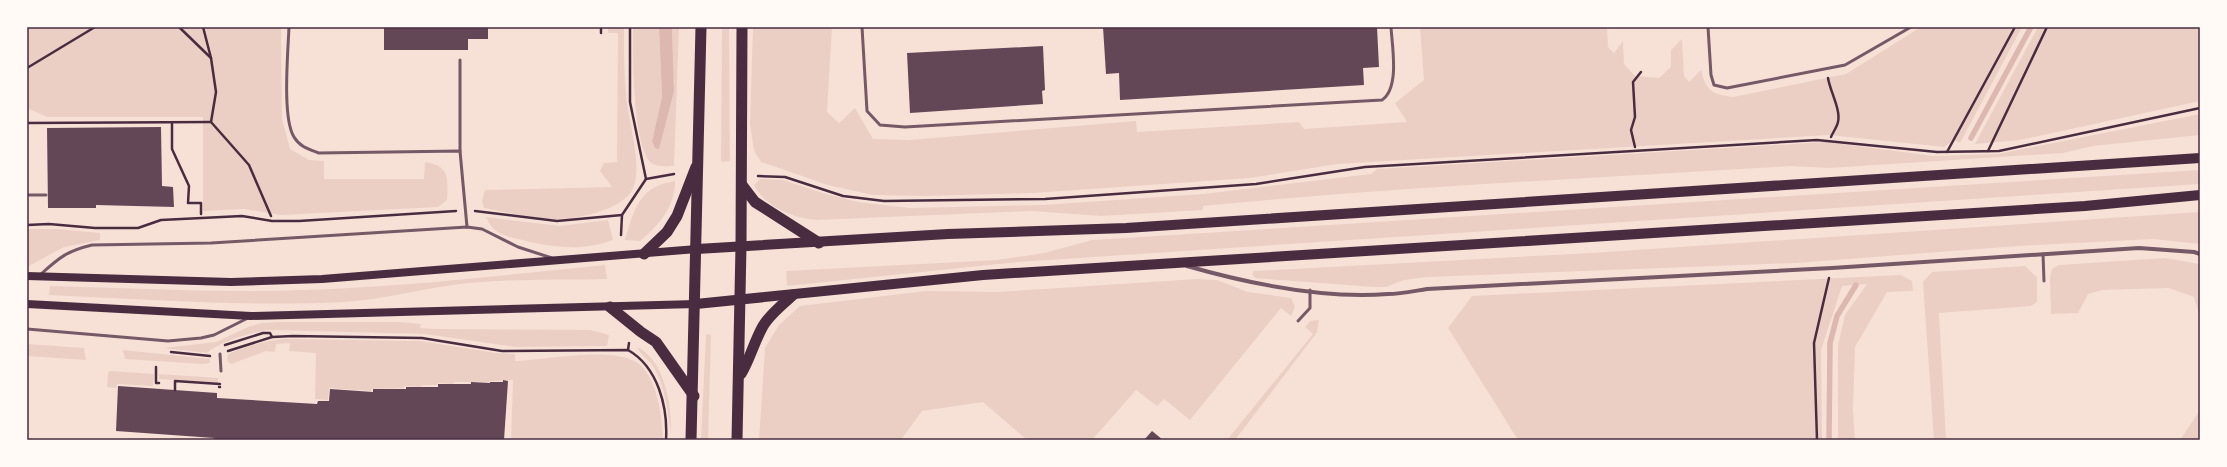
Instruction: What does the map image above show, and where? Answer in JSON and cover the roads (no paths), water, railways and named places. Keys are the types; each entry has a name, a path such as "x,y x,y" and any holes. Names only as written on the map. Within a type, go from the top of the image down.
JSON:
{"highway":[{"path":"691,440 694,396 701,27"},
{"path":"737,440 741,300 742,27"},
{"path":"644,254 667,232 677,216 699,158"},
{"path":"742,185 755,202 819,243"},
{"path":"739,377 750,358 756,340 764,325 793,295"},
{"path":"610,307 656,342 694,396"}],"main road":[{"path":"27,276 231,282 322,279 408,274 558,259 741,246 819,243 948,234 1126,228 2200,158"},
{"path":"27,304 251,316 696,304 983,275 2085,206 2200,195"}],"street":[{"path":"1173,262 1277,287 1336,294 1388,294 1435,288 1832,268 2139,248 2194,252 2200,254"}],"lane":[{"path":"288,27 288,120 294,136 304,148 319,153 460,151"},
{"path":"862,27 867,111 880,125 905,127 1382,100 1387,96 1393,82 1392,27"},
{"path":"1708,27 1711,75 1714,85 1727,88 1845,65 1911,27"},
{"path":"460,60 460,151 467,227"},
{"path":"27,195 46,195"},
{"path":"39,277 61,256 75,249 92,245 211,243 467,227 482,229 518,247 558,259"},
{"path":"2043,254 2044,281"},
{"path":"1298,321 1310,308 1310,290"},
{"path":"27,329 168,341 201,338 214,335 251,316"},
{"path":"220,354 221,372"}],"waterway":[{"path":"1971,138 2031,27"},
{"path":"1829,440 1830,343 1837,316 1856,285"}]}
